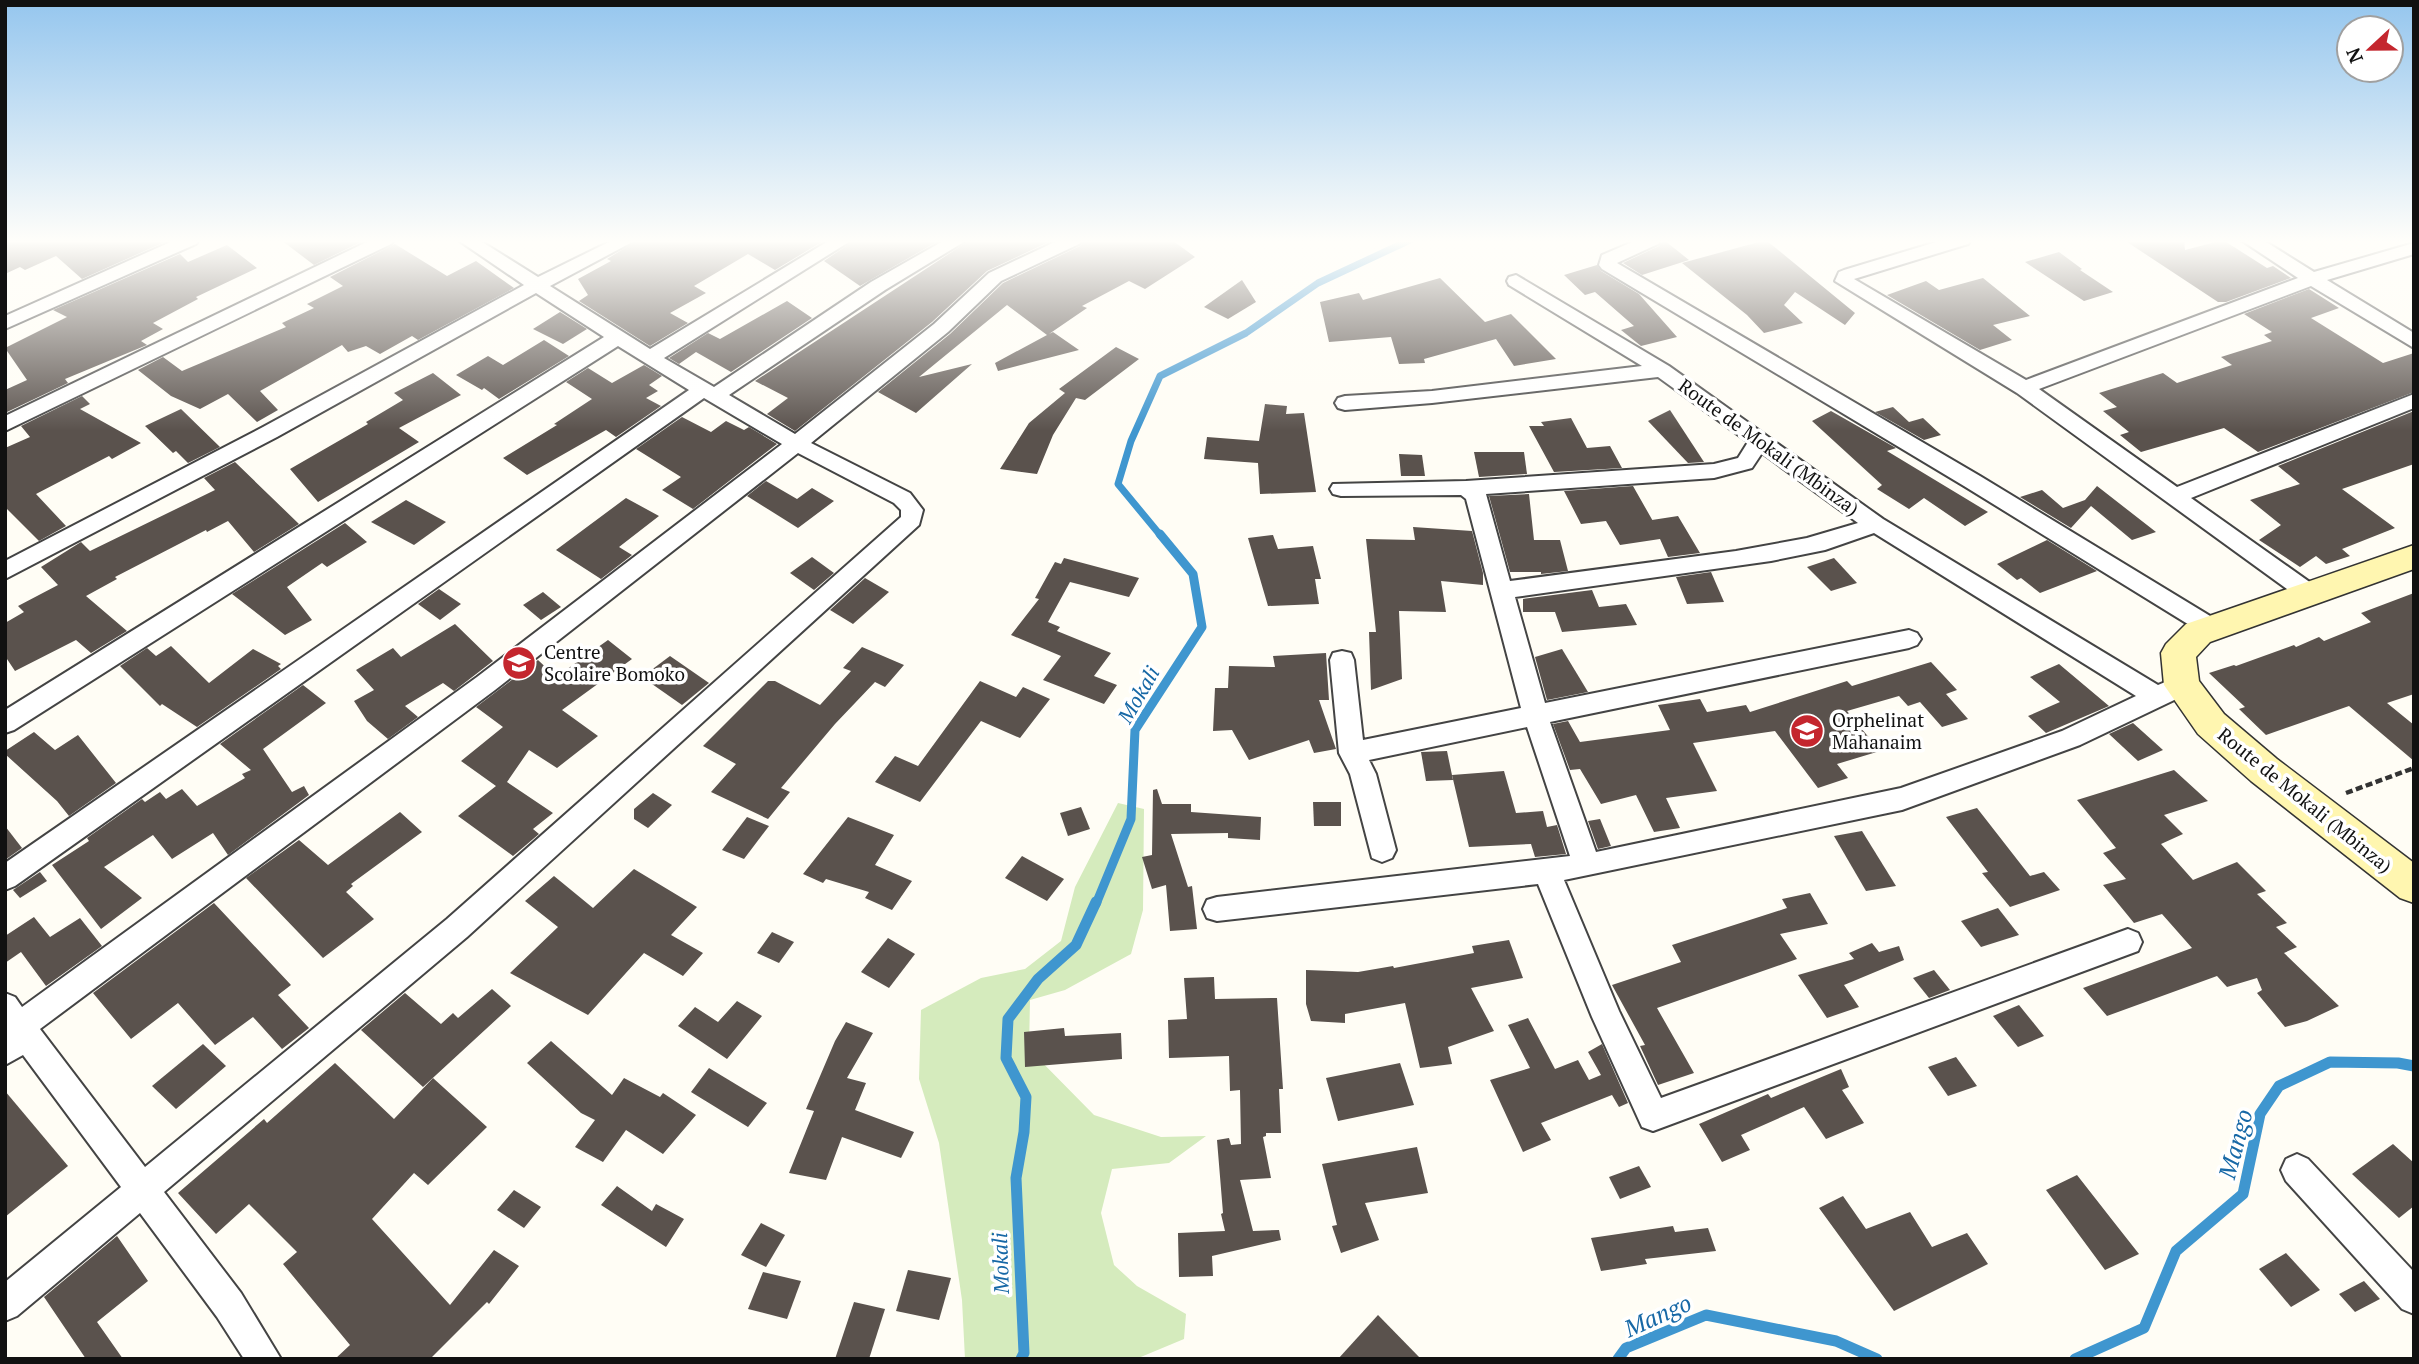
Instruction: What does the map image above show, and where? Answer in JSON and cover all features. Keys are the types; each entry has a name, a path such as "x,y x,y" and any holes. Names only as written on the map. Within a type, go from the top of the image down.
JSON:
{"street":[{"path":"5,323 48,304"},
{"path":"5,424 254,304"},
{"path":"5,571 270,432 503,304"},
{"path":"5,1304 457,928 911,520 911,506 902,498 795,443 650,358 568,304"},
{"path":"650,358 739,304"},
{"path":"5,877 709,392 850,304"},
{"path":"264,1359 229,1305 143,1191 14,1030 379,764 606,592 941,328 965,304"},
{"name":"Route de Mokali (Mbinza)","path":"1553,304 1662,370 1875,524 2170,691 2264,770 2414,886"},
{"path":"1673,304 1972,481 2212,628"},
{"path":"1882,304 2024,388 2310,594"},
{"path":"2024,388 2248,304"},
{"path":"2354,304 2414,342"},
{"path":"5,723 618,337"},
{"path":"1345,403 1432,397 1662,370"},
{"path":"2175,496 2414,400"},
{"path":"1341,489 1466,488 1714,471 1745,463 1760,440"},
{"path":"1466,488 1476,496 1504,590 1536,717 1587,866"},
{"path":"1504,590 1694,566 1784,551 1875,524"},
{"path":"1217,909 1587,866 1902,799 2071,738 2170,691 2178,653 2199,633 2414,557"},
{"path":"1352,753 1536,717 1755,668 1909,639"},
{"path":"1342,660 1352,753 1363,774 1382,850"},
{"path":"1547,872 1607,1017 1653,1116 1758,1075 2001,992 2127,942"},
{"path":"2297,1170 2414,1297"}],"path":[{"path":"2346,793 2414,768"}],"green space":[{"path":"1118,803 1144,809 1143,910 1131,954 1065,990 1030,1000 1029,1049 1094,1115 1161,1137 1206,1136 1169,1163 1112,1169 1101,1213 1114,1265 1137,1286 1186,1314 1184,1339 1136,1359 965,1359 962,1300 939,1143 919,1079 921,1010 981,978 1025,969 1061,941 1075,887"}],"building":[{"path":"67,304 189,304 153,323 163,329 141,341 147,345 65,379 68,383 7,412 5,390 27,380 5,348 67,317 53,310"},
{"path":"307,304 485,304 418,340 412,336 380,354 366,346 348,352 342,345 260,391 278,410 257,422 228,394 200,409 171,396 138,370 163,357 182,371 286,327 282,323 314,308"},
{"path":"583,304 687,304 670,313 688,323 650,346"},
{"path":"782,304 791,304 812,318 731,372 696,352 679,364 669,358 708,333 720,339"},
{"path":"873,304 952,304 795,431 767,414 788,398 755,381"},
{"path":"982,304 1086,304 1082,306 1087,308 1049,334 1053,332 1079,350 998,371 995,363 1047,335 1007,305 919,377 972,364 916,413 878,392 950,334"},
{"path":"1209,304 1253,304 1228,319 1204,307"},
{"path":"1320,304 1466,304 1485,322 1511,314 1556,359 1514,366 1496,339 1424,359 1425,363 1399,364 1391,337 1329,342"},
{"path":"1608,304 1648,304 1677,337 1641,346 1621,330 1634,326"},
{"path":"1733,304 1785,304 1803,323 1764,333"},
{"path":"1813,304 1844,304 1855,313 1845,325"},
{"path":"1902,304 2015,304 2030,316 1993,325 2012,340 1980,350"},
{"path":"2271,304 2332,304 2339,308 2311,318 2383,363 2414,353 2414,392 2258,452 2224,428 2141,452 2120,435 2129,432 2103,411 2117,407 2099,393 2163,373 2177,383 2232,365 2221,357 2272,341 2264,335 2272,332 2244,314"},
{"path":"560,312 587,329 563,344 533,329"},
{"path":"544,340 569,356 499,399 484,388 482,390 456,375 488,356 503,365"},
{"path":"1116,347 1139,359 1085,400 1076,398 1053,435 1037,474 1000,469 1029,423 1065,393 1059,389"},
{"path":"644,365 662,376 649,385 658,391 646,398 661,406 616,437 606,430 527,475 503,458 557,425 554,424 592,399 566,382 588,368 612,383"},
{"path":"433,373 461,395 399,428 419,442 318,502 290,469 368,424 366,422 403,400 394,393"},
{"path":"82,396 90,404 80,409 141,443 112,459 109,456 36,494 66,526 39,541 5,507 5,448 30,437 21,426"},
{"path":"1265,404 1287,406 1286,414 1304,413 1316,492 1260,494 1258,463 1204,459 1207,437 1259,441"},
{"path":"1893,407 1909,422 1923,418 1941,435 1924,440 1875,412"},
{"path":"181,409 220,447 188,463 176,451 173,453 145,426"},
{"path":"1670,410 1704,462 1688,463 1648,421"},
{"path":"1831,411 1896,448 1887,451 1988,512 1965,526 1924,498 1909,509 1877,489 1882,485 1812,421"},
{"path":"2414,411 2414,464 2342,489 2395,528 2342,549 2350,556 2326,564 2316,556 2300,567 2259,540 2281,525 2250,500 2300,484 2278,466"},
{"path":"682,417 711,432 726,421 744,430 749,427 777,444 693,509 662,490 681,477 636,449"},
{"path":"1571,418 1587,448 1610,446 1622,468 1554,472 1529,426 1544,426 1541,422"},
{"path":"1474,452 1524,452 1527,474 1479,477"},
{"path":"1399,454 1422,455 1425,476 1401,476"},
{"path":"235,462 299,524 254,552 228,521 115,577 117,579 86,596 127,631 91,653 76,640 15,671 5,656 5,623 24,612 18,606 58,585 41,567 81,542 90,551 215,490 204,478"},
{"path":"766,481 797,499 812,488 834,501 798,528 747,496"},
{"path":"1633,486 1652,520 1678,516 1700,553 1668,557 1660,539 1620,545 1606,521 1581,524 1564,491"},
{"path":"2097,486 2156,532 2132,540 2091,506 2071,528 2020,497 2042,490 2063,508 2085,500"},
{"path":"1529,494 1534,540 1560,540 1568,571 1541,574 1510,572 1489,496"},
{"path":"626,498 659,516 619,547 632,555 601,579 556,550"},
{"path":"406,500 446,522 414,545 371,522"},
{"path":"345,523 367,542 327,567 322,563 287,587 312,620 285,635 232,594"},
{"path":"1413,527 1472,531 1483,573 1483,585 1441,581 1446,612 1399,611 1402,679 1371,690 1369,632 1376,632 1366,539 1415,540"},
{"path":"1273,535 1278,549 1313,546 1321,579 1315,579 1319,604 1268,606 1248,538"},
{"path":"2047,540 2097,571 2040,593 1997,564"},
{"path":"812,557 834,573 814,590 790,573"},
{"path":"1064,558 1139,578 1129,597 1070,582 1048,622 1060,627 1057,631 1111,653 1094,676 1117,685 1104,704 1043,680 1061,656 1011,635 1039,599 1035,598 1055,562 1061,564"},
{"path":"1834,558 1857,583 1831,591 1807,567"},
{"path":"1711,572 1724,602 1687,604 1676,577"},
{"path":"865,578 889,592 853,624 830,610"},
{"path":"439,589 461,604 440,620 418,604"},
{"path":"1592,590 1599,607 1626,604 1637,625 1562,632 1555,612 1523,612 1523,599"},
{"path":"543,592 561,607 541,620 523,605"},
{"path":"2414,593 2414,694 2387,703 2414,725 2414,761 2349,706 2266,735 2239,709 2245,707 2209,673 2294,645 2296,647 2319,637 2324,641 2371,622 2361,613"},
{"path":"455,624 493,661 454,691 443,683 405,706 418,717 388,739 367,721 354,701 374,690 356,670 393,648 401,657"},
{"path":"608,640 632,659 562,710 598,736 557,768 529,750 507,782 553,813 533,829 539,834 513,856 458,816 496,786 461,761 503,727 476,707 538,660 556,677"},
{"path":"171,646 209,683 253,649 281,664 278,666 281,669 197,727 162,704 160,706 120,666 147,648 156,656"},
{"path":"862,647 904,665 885,687 875,682 835,724 781,788 790,792 768,819 711,792 736,764 703,746 768,681 775,681 820,705 851,671 843,668"},
{"path":"1562,649 1588,692 1547,700 1535,657"},
{"path":"1326,653 1329,700 1319,700 1336,749 1314,753 1309,740 1249,760 1232,730 1213,731 1215,688 1228,688 1229,666 1275,667 1273,656"},
{"path":"670,656 709,683 682,705 642,677"},
{"path":"1931,662 1957,690 1946,694 1968,719 1942,727 1920,702 1908,706 1899,696 1847,711 1880,751 1837,764 1848,778 1818,788 1775,731 1693,743 1717,791 1666,798 1680,828 1654,832 1636,795 1601,804 1580,769 1570,770 1553,724 1568,721 1580,742 1670,730 1658,705 1700,699 1707,712 1746,705 1750,712 1847,681 1852,686"},
{"path":"2059,664 2109,706 2046,733 2028,716 2060,702 2030,677"},
{"path":"980,681 1016,697 1023,687 1050,699 1020,738 981,721 920,802 875,782 895,756 918,766"},
{"path":"303,685 326,703 263,749 292,792 304,786 309,795 228,855 213,833 172,859 153,835 104,867 142,898 101,929 52,865 89,841 87,838 142,799 145,802 160,792 166,799 182,789 197,806 245,778 242,774 251,770 220,744"},
{"path":"2133,723 2163,750 2138,761 2109,734"},
{"path":"34,732 55,750 78,735 116,783 69,816 57,801 5,754 5,751"},
{"path":"1447,751 1453,780 1426,781 1421,752"},
{"path":"2174,770 2208,801 2164,815 2183,834 2161,844 2193,880 2237,862 2266,891 2257,894 2287,923 2276,927 2297,947 2284,953 2339,1006 2307,1021 2285,1027 2257,993 2262,990 2257,978 2227,987 2217,976 2107,1016 2083,988 2192,948 2162,914 2134,923 2103,885 2126,879 2103,853 2116,848 2077,800"},
{"path":"1504,771 1516,813 1543,811 1547,827 1557,825 1566,854 1535,857 1531,844 1469,847 1452,775"},
{"path":"1157,789 1162,804 1191,804 1191,812 1261,817 1260,840 1228,838 1228,833 1171,834 1188,887 1192,886 1197,929 1170,931 1166,885 1152,889 1142,857 1152,855 1153,790"},
{"path":"653,793 672,805 648,828 634,819 634,809"},
{"path":"1313,802 1341,802 1341,826 1314,826"},
{"path":"1081,807 1090,829 1068,836 1060,813"},
{"path":"1977,808 2030,876 2044,872 2060,890 2010,907 1982,873 1988,872 1946,817"},
{"path":"400,812 422,832 351,884 353,886 346,892 374,919 323,958 246,878 299,840 328,865"},
{"path":"747,817 769,826 744,859 722,850"},
{"path":"848,817 894,835 875,865 912,881 892,910 865,898 869,892 826,879 823,883 803,874"},
{"path":"1600,819 1611,846 1598,849 1588,821"},
{"path":"5,826 22,848 5,860"},
{"path":"1862,831 1896,886 1866,891 1834,836"},
{"path":"1022,856 1064,879 1047,901 1005,878"},
{"path":"634,869 697,907 671,935 703,953 683,976 644,953 588,1015 510,973 558,927 525,901 554,876 593,908"},
{"path":"40,872 47,881 20,898 13,890"},
{"path":"1810,893 1828,924 1780,934 1797,959 1657,1008 1694,1073 1658,1085 1640,1046 1645,1045 1612,985 1681,962 1672,945 1787,908 1782,899"},
{"path":"214,903 291,985 278,995 309,1028 282,1049 253,1017 215,1045 178,1003 131,1039 93,993"},
{"path":"1998,908 2019,935 1981,947 1961,921"},
{"path":"34,917 50,937 80,918 102,946 46,986 21,952 5,963 5,936"},
{"path":"772,932 794,942 779,963 757,953"},
{"path":"888,938 915,954 889,988 861,972"},
{"path":"1509,940 1523,978 1471,988 1494,1031 1448,1047 1452,1064 1420,1068 1405,1003 1345,1014 1345,1023 1311,1021 1306,1004 1306,970 1358,972 1394,968 1474,953 1472,946"},
{"path":"1872,943 1879,952 1899,946 1904,960 1844,985 1859,1007 1827,1018 1798,975 1854,959 1849,953"},
{"path":"1934,970 1950,990 1929,998 1913,978"},
{"path":"1214,977 1215,999 1277,998 1283,1089 1279,1089 1281,1133 1266,1133 1263,1137 1271,1178 1240,1180 1253,1231 1279,1230 1281,1240 1212,1256 1213,1276 1179,1277 1178,1233 1225,1231 1221,1214 1217,1140 1229,1138 1231,1145 1241,1144 1240,1090 1230,1091 1229,1056 1169,1058 1168,1020 1187,1019 1184,978"},
{"path":"492,989 511,1006 423,1087 361,1030 405,993 441,1024 453,1013 458,1018"},
{"path":"737,1001 762,1016 727,1059 678,1026 695,1007 718,1022"},
{"path":"2019,1005 2044,1036 2018,1047 1993,1016"},
{"path":"1528,1018 1555,1069 1578,1060 1589,1080 1601,1075 1588,1052 1602,1044 1628,1103 1619,1107 1612,1095 1541,1123 1551,1140 1523,1152 1490,1080 1530,1068 1508,1025"},
{"path":"846,1022 873,1033 847,1078 866,1083 855,1110 914,1132 901,1158 842,1137 826,1180 789,1173 814,1111 806,1109"},
{"path":"1064,1028 1065,1036 1121,1033 1122,1059 1025,1067 1024,1032"},
{"path":"551,1041 612,1095 624,1078 660,1097 663,1093 696,1115 663,1154 626,1130 603,1162 575,1147 595,1120 581,1113 527,1063"},
{"path":"203,1044 226,1066 176,1109 152,1086"},
{"path":"1956,1057 1977,1086 1948,1096 1928,1067"},
{"path":"335,1063 394,1119 433,1078 487,1127 428,1185 414,1173 372,1219 450,1305 494,1250 519,1266 489,1304 487,1302 430,1359 335,1359 350,1345 283,1264 297,1252 249,1204 216,1234 178,1193 264,1119 267,1123"},
{"path":"1400,1063 1414,1105 1338,1121 1326,1078"},
{"path":"709,1068 767,1103 748,1127 691,1092"},
{"path":"1841,1069 1849,1087 1842,1090 1864,1123 1826,1139 1804,1107 1741,1135 1750,1150 1722,1162 1699,1124 1768,1094 1771,1098"},
{"path":"5,1091 68,1166 5,1217"},
{"path":"2393,1144 2414,1163 2414,1206 2399,1218 2352,1174"},
{"path":"1417,1147 1428,1193 1365,1203 1379,1240 1341,1253 1332,1226 1337,1225 1322,1164"},
{"path":"1639,1166 1651,1187 1620,1199 1609,1177"},
{"path":"2077,1175 2139,1254 2105,1270 2046,1190"},
{"path":"617,1186 652,1211 656,1204 684,1219 666,1247 601,1205"},
{"path":"514,1190 541,1207 524,1228 497,1210"},
{"path":"1843,1196 1866,1229 1910,1212 1932,1247 1967,1233 1988,1264 1894,1311 1819,1208"},
{"path":"761,1223 785,1235 766,1267 741,1255"},
{"path":"1673,1226 1675,1232 1708,1228 1716,1251 1645,1259 1647,1264 1601,1271 1591,1238"},
{"path":"117,1236 148,1281 97,1322 123,1359 86,1359 44,1297"},
{"path":"2286,1253 2320,1290 2291,1307 2259,1269"},
{"path":"908,1270 951,1278 939,1320 896,1311"},
{"path":"763,1272 801,1281 787,1319 748,1309"},
{"path":"2364,1281 2380,1299 2355,1312 2339,1294"},
{"path":"854,1302 885,1309 869,1359 835,1359"},
{"path":"1378,1315 1421,1359 1338,1359"}],"waterway":[{"name":"Mokali","path":"1161,536 1118,484 1131,441 1160,376 1246,333 1288,304"},
{"name":"Mokali","path":"1096,904 1131,819 1135,730 1202,627 1193,574 1160,534"},
{"name":"Mokali","path":"1021,1359 1024,1353 1016,1178 1024,1132 1026,1097 1006,1058 1008,1019 1038,979 1076,945 1096,902"},
{"name":"Mango","path":"2075,1359 2144,1328 2176,1251 2243,1194 2260,1114 2279,1086 2330,1062 2398,1063 2414,1066"},
{"name":"Mango","path":"1618,1359 1626,1348 1706,1315 1836,1341 1877,1359"}],"place":[{"name":"Centre Scolaire Bomoko","path":"519,663"},
{"name":"Orphelinat Mahanaim","path":"1807,731"}]}
